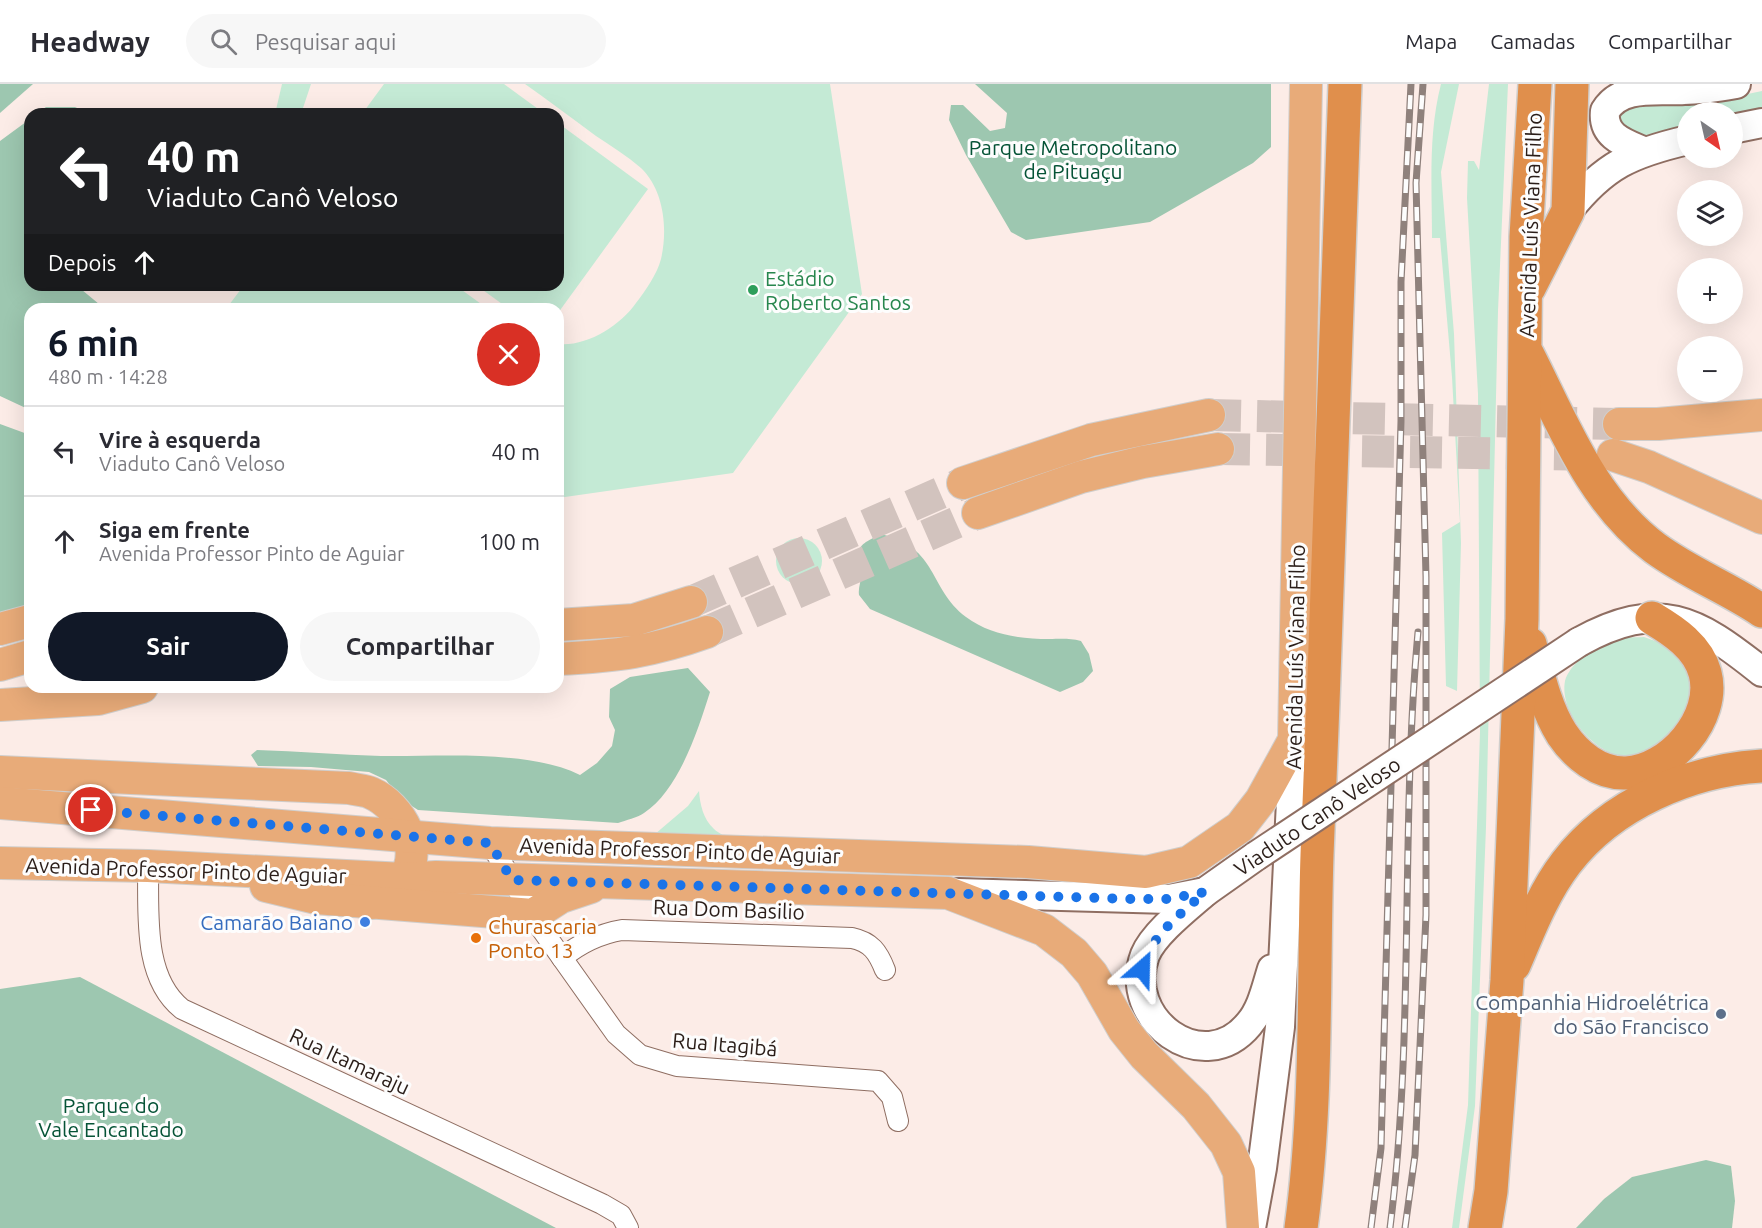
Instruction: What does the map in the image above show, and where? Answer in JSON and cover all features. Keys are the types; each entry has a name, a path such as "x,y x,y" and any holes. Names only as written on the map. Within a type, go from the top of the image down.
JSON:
{"highway":[{"name":"Avenida Luís Viana Filho","path":"1301,1228 1309,1174 1313,1089 1317,856 1326,690 1345,84"},
{"name":"Avenida Luís Viana Filho","path":"1485,1228 1491,1191 1507,980 1522,619 1526,237 1534,84"},
{"path":"1527,292 1568,211 1572,84"},
{"path":"1526,351 1579,456 1612,508 1654,548 1700,578 1762,611"},
{"path":"1522,619 1546,702 1563,735 1587,760 1602,769 1626,773 1640,771 1661,761 1680,745 1697,723 1706,698 1705,673 1699,660 1678,635 1652,618"},
{"path":"1507,980 1547,893 1566,863 1589,837 1624,811 1678,783 1711,773 1762,766"}],"main road":[{"name":"Avenida Luís Viana Filho","path":"1251,1228 1262,1168 1280,1027 1294,740 1306,84"},
{"path":"1643,151 1617,140 1607,129 1605,111 1614,100 1645,87 1704,89 1736,84"},
{"path":"1743,127 1762,123"},
{"path":"1568,211 1597,178 1643,151 1677,143"},
{"path":"963,483 1091,440 1209,415"},
{"path":"1619,424 1658,424 1762,415"},
{"path":"978,513 1081,477 1143,462 1218,449"},
{"path":"1613,455 1649,467 1762,518"},
{"path":"564,625 634,620 691,602"},
{"name":"Viaduto Canô Veloso","path":"948,893 1160,899 1205,892 1579,642 1616,624 1652,618 1685,621 1703,629 1762,672"},
{"path":"0,629 24,623"},
{"path":"564,659 616,656 661,648 707,632"},
{"path":"0,665 24,658"},
{"path":"0,705 98,699 120,693"},
{"name":"Avenida Professor Pinto de Aguiar","path":"0,803 408,834 490,843 1028,862 1146,872 1190,862 1240,827 1261,800 1294,740"},
{"path":"0,772 349,788 371,792 402,819 408,834 411,858 404,879 386,896 371,903"},
{"name":"Avenida Professor Pinto de Aguiar","path":"0,863 201,868 404,879 948,893 1044,930 1074,953 1092,974 1124,1030 1144,1055 1196,1106 1226,1144 1239,1172 1243,1228"},
{"path":"201,868 316,898 533,915 561,897 605,883"},
{"path":"1205,892 1160,935 1146,953 1142,969 1141,987 1145,1004 1153,1019 1180,1041 1200,1046 1222,1043 1249,1024 1261,1006 1284,927"}],"street":[{"name":"Rua Itagibá","path":"490,843 533,915 616,1035 640,1055 677,1066 878,1081 892,1097 898,1120"},
{"name":"Rua Itamaraju","path":"148,866 149,919 153,954 160,983 172,1001 182,1009 602,1204 621,1215 628,1228"},
{"name":"Rua Dom Basilio","path":"562,958 605,933 622,930 852,938 863,940 874,948 885,970"}],"green space":[{"path":"0,84 33,84 0,113"},
{"path":"282,84 311,84 303,108 276,108"},
{"path":"384,84 504,84 537,108 366,108"},
{"name":"Estádio Roberto Santos","path":"525,84 830,84 862,294 733,473 564,497 564,344 580,342 602,333 621,320 629,311 647,287 659,265 663,247 664,223 655,187 641,168 564,113 564,108 558,108"},
{"name":"Parque Metropolitano de Pituaçu","path":"975,84 1271,84 1271,147 1253,163 1150,222 1026,240 1011,232 966,155 949,120 951,105 963,105 990,131 1005,128 1007,113"},
{"path":"1441,84 1459,84 1441,172 1454,334 1461,543 1457,691 1446,686 1442,533 1460,522 1452,377 1440,238 1432,238 1432,141"},
{"path":"1489,84 1508,84 1498,311 1486,827 1475,1106 1459,1228 1452,1228 1468,1105 1480,732 1478,394 1467,198 1468,161 1474,161 1479,170"},
{"path":"1762,91 1762,111 1743,115 1743,102 1677,102 1677,129 1630,138 1615,113 1623,103 1719,100"},
{"path":"75,107 77,108 45,108"},
{"path":"24,123 24,291 83,291 98,303 24,303 24,407 0,396 0,141"},
{"path":"564,127 648,189 564,305 501,303 484,291 564,291"},
{"path":"240,291 463,291 480,303 230,303"},
{"path":"0,424 24,433 24,609 0,615"},
{"path":"881,534 900,540 913,549 931,570 954,606 975,623 995,632 1017,637 1081,641 1089,654 1093,671 1083,682 1060,692 870,609 859,595 861,576 859,550 865,543"},
{"path":"799,538 815,545 822,561 815,577 799,584 783,577 776,561 783,545"},
{"path":"1644,637 1678,649 1695,680 1692,706 1687,720 1651,750 1635,757 1625,757 1602,748 1582,730 1568,706 1565,681 1576,663 1602,644 1616,638"},
{"path":"688,668 710,692 686,758 667,790 656,803 641,815 618,823 418,810 401,799 386,780 369,772 311,767 258,766 251,755 257,750 381,756 483,756 535,761 580,775 597,763 612,746 615,730 609,717 610,689 630,677"},
{"path":"699,791 701,806 707,821 729,842 648,840 688,806"},
{"name":"Parque do Vale Encantado","path":"80,977 556,1228 0,1228 0,989"},
{"path":"1706,1160 1731,1166 1735,1201 1732,1228 1576,1228 1604,1199 1632,1177"}],"tunnel":[{"path":"1209,415 1619,424"},
{"path":"1218,449 1601,455"},
{"path":"691,602 963,483"},
{"path":"707,632 978,513"}],"railway":[{"path":"1371,1228 1381,1148 1401,421 1401,282 1411,84"},
{"path":"1405,1228 1415,1155 1426,915 1426,577 1416,183 1423,84"},
{"path":"1390,1228 1398,1154 1402,1079 1410,781 1418,632"}],"place":[{"name":"Estádio Roberto Santos","path":"753,290"},
{"name":"Camarão Baiano","path":"365,922"},
{"name":"Churascaria Ponto 13","path":"476,938"},
{"name":"Companhia Hidroelétrica do São Francisco","path":"1721,1014"}],"route":[{"path":"91,810 408,834 490,843 512,880 1132,899 1169,899 1205,892 1160,935 1146,953 1142,969"}]}
